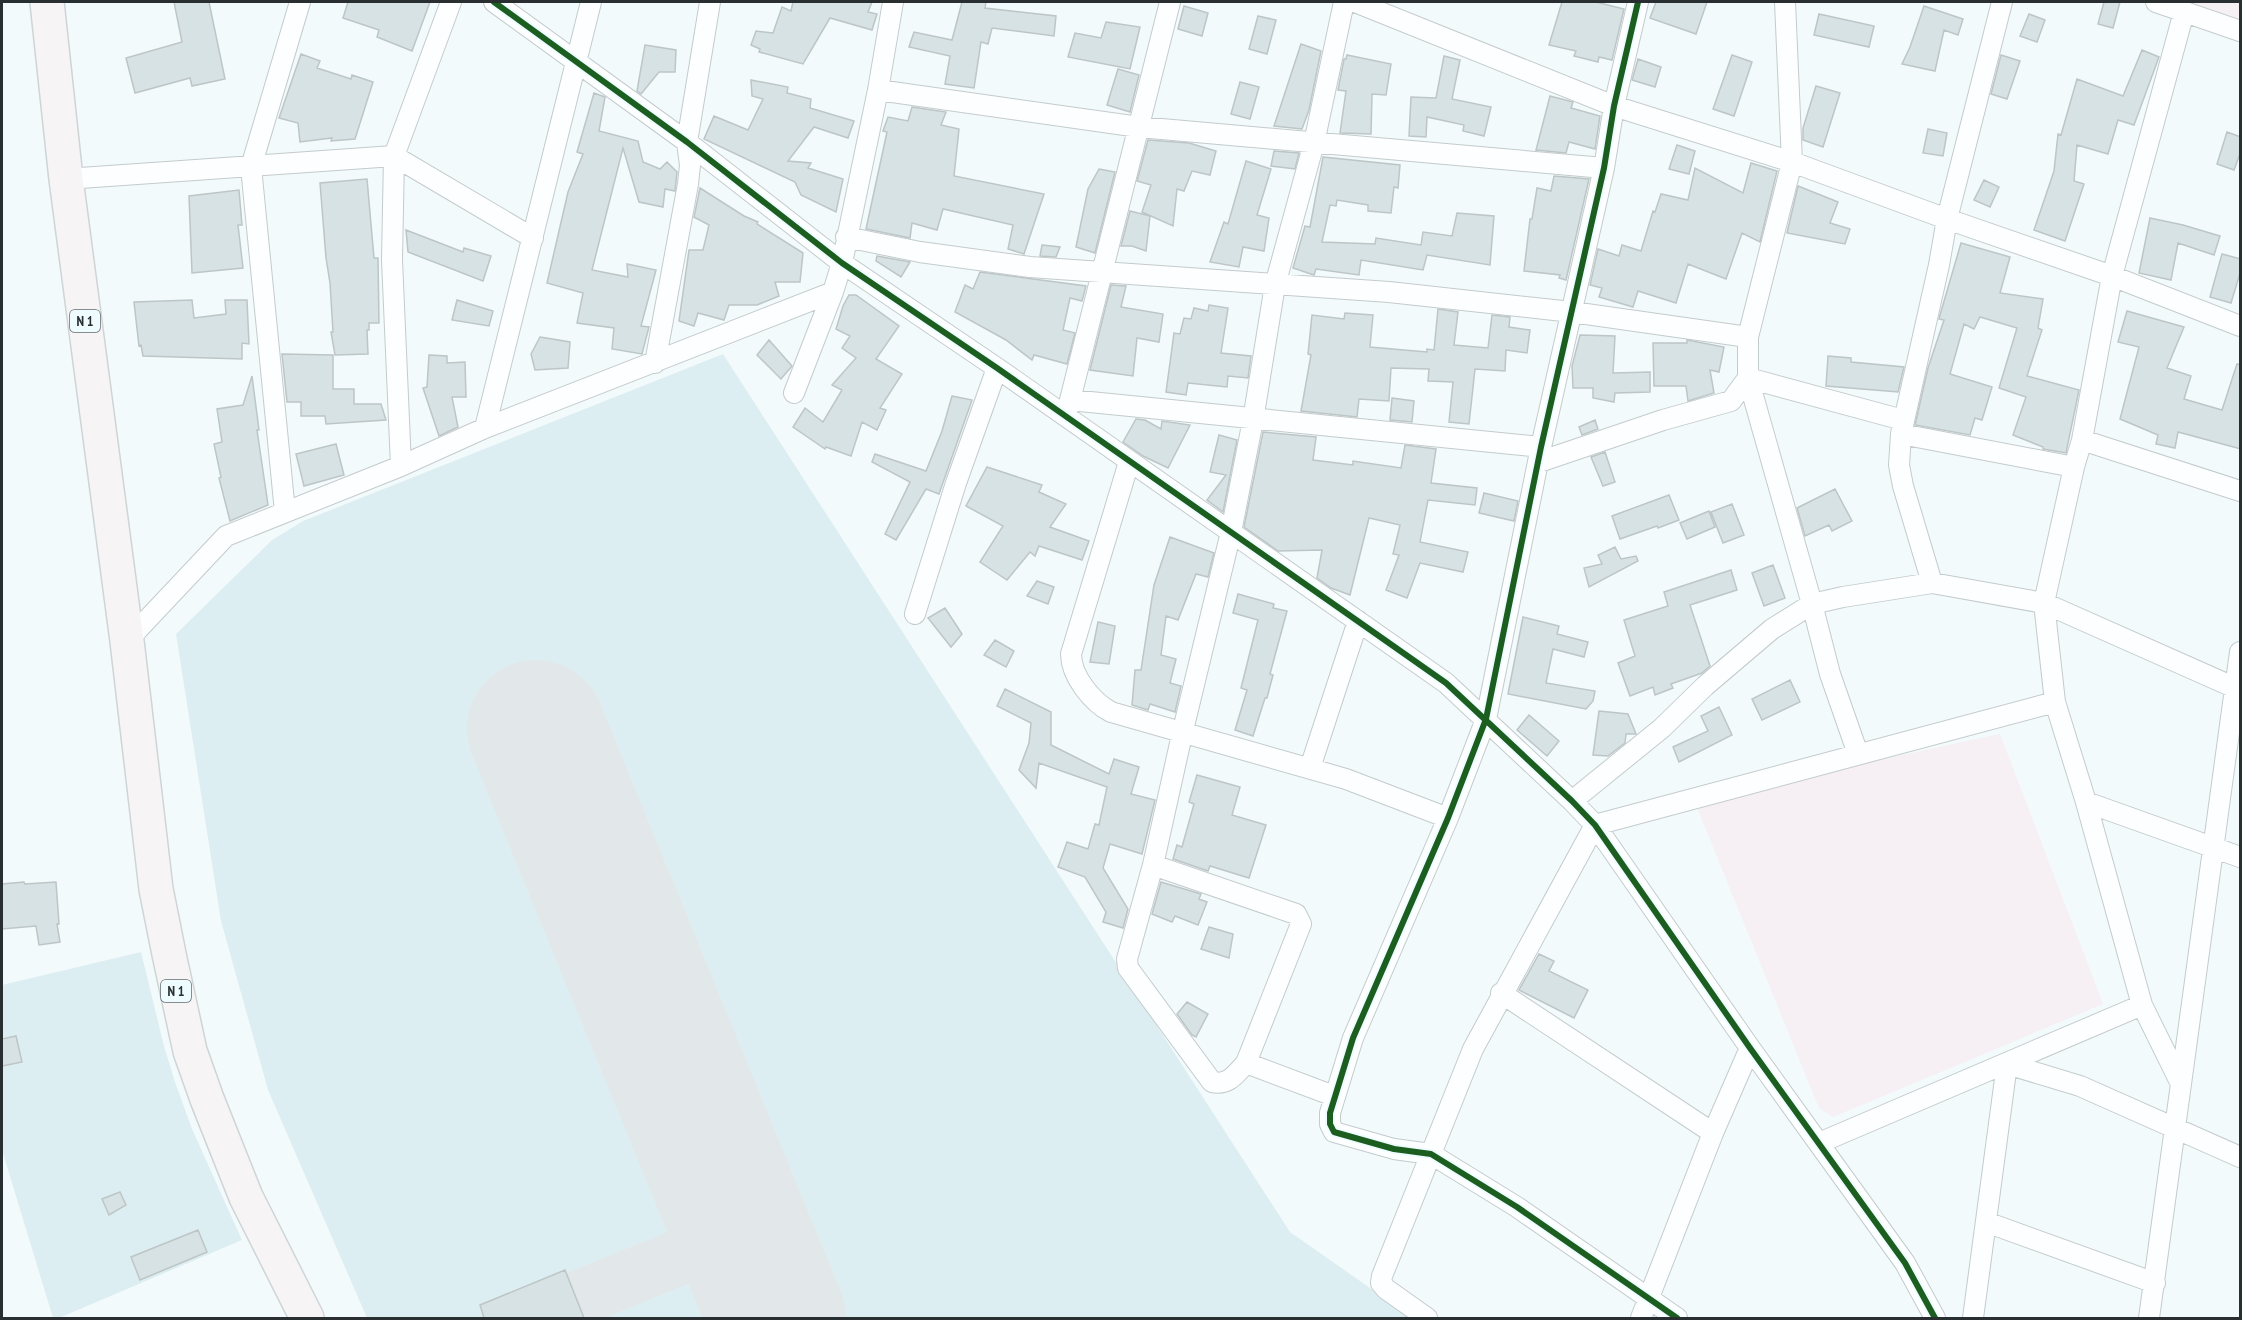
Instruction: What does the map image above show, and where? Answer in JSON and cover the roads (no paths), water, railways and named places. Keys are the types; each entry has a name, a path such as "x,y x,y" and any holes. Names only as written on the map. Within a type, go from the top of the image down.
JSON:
{"highway":[{"name":"N 1","path":"47,2 66,179 127,641 156,889 178,1002 190,1051 246,1197 307,1318"}],"street":[{"path":"285,512 251,167 300,2"},
{"path":"401,466 392,260 394,156 451,2"},
{"path":"494,2 687,142 842,263 997,368 1068,409 1129,462 1446,683 1486,719 1595,825 1750,1048 1905,1263 1935,1318"},
{"path":"485,428 591,2"},
{"path":"655,363 688,184 690,165 687,142 710,2"},
{"path":"794,393 842,263 878,90 893,2"},
{"path":"1068,409 1170,2"},
{"path":"1154,866 1296,914 1299,918 1301,924 1246,1064 1227,1082 1219,1084 1212,1082 1128,968 1129,946 1154,866 1183,730 1232,532 1275,285 1314,143 1344,2"},
{"path":"1355,2 1614,106 1792,162 2112,276 2241,326"},
{"path":"1638,2 1614,106 1604,168 1540,455 1486,719 1448,818 1353,1038 1334,1096 1330,1124 1334,1132 1394,1149 1431,1154 1516,1207 1677,1318"},
{"path":"1785,2 1792,162 1748,337 1748,378 1830,674 1858,754"},
{"path":"1932,583 1903,486 1899,465 1902,427 1939,265 1947,219 2002,2"},
{"path":"2156,2 2241,31"},
{"path":"2181,1083 2142,1005 2086,802 2055,702 2044,603 2082,440 2112,276 2184,12"},
{"path":"878,90 1139,127 1604,168"},
{"path":"66,179 394,156 533,238"},
{"path":"846,237 920,252 1030,267 1389,292 1572,312 1748,337"},
{"path":"127,641 226,536 401,466 485,428 833,292"},
{"path":"915,614 956,483 997,368"},
{"path":"1068,409 1253,420 1540,455 1731,401 1748,378"},
{"path":"1748,378 1902,427 2074,467"},
{"path":"2082,440 2241,491"},
{"path":"1129,462 1073,644 1071,665 1092,698 1100,706 1111,711 1346,779 1448,818"},
{"path":"1572,801 1662,728 1705,686 1772,629 1812,604 1932,583 2044,603 2238,689"},
{"path":"1310,768 1358,621"},
{"path":"2150,1318 2214,846 2238,689 2241,652"},
{"path":"1427,1318 1381,1283 1473,1049 1501,993 1595,825 2055,702"},
{"path":"2086,802 2241,857"},
{"path":"1501,993 1713,1133"},
{"path":"1820,1143 2142,1005"},
{"path":"1641,1318 1713,1133 1750,1048"},
{"path":"1246,1064 1334,1096"},
{"path":"2007,1064 2080,1086 2241,1156"},
{"path":"1973,1318 2007,1064"},
{"path":"1986,1222 2155,1283"}]}
